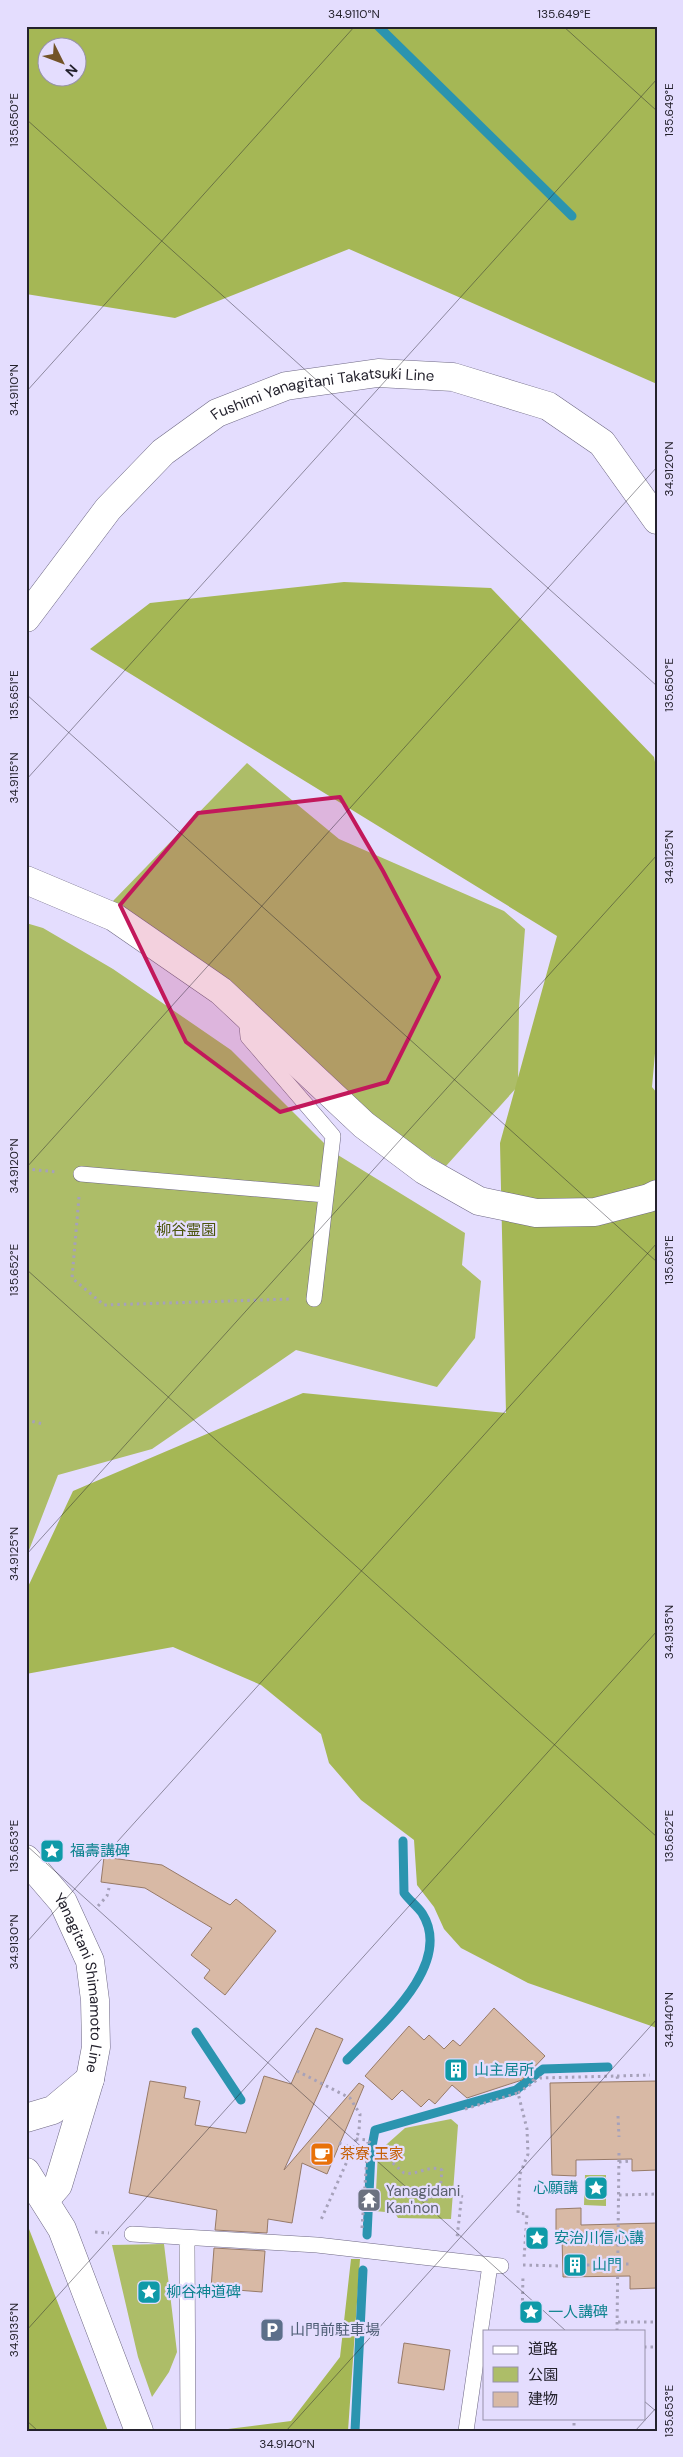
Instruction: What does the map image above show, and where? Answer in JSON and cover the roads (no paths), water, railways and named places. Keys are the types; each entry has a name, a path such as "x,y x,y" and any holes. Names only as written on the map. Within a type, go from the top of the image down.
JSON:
{"main road":[{"name":"Fushimi Yanagitani Takatsuki Line","path":"26,618 108,509 163,452 217,413 286,386 378,373 452,377 548,406 602,443 657,520"},
{"path":"26,880 114,917 220,991 364,1124 424,1170 479,1201 536,1213 595,1212 649,1198 657,1194"},
{"name":"Yanagitani Shimamoto Line","path":"26,1860 63,1902 90,1962 95,2000 96,2047 90,2080 58,2185 46,2200"},
{"path":"26,2118 53,2110 90,2080"},
{"path":"26,2172 46,2200 62,2229 139,2431"}],"lane":[{"path":"246,1015 248,1037 333,1136 314,1299"},
{"path":"81,1174 326,1195"},
{"path":"132,2234 317,2245 496,2265 484,2330"},
{"path":"187,2245 188,2431"},
{"path":"466,2431 483,2337"}],"waterway":[{"path":"378,26 572,216"},
{"path":"347,2060 409,1994 421,1974 429,1953 430,1933 422,1913 404,1893 403,1841"},
{"path":"196,2032 241,2100"},
{"path":"367,2235 371,2152 375,2130 516,2090 543,2069 608,2067"},
{"path":"355,2431 363,2270"}],"place":[{"name":"福壽講碑","path":"52,1851"},
{"name":"山主居所","path":"456,2070"},
{"name":"茶寮 玉家","path":"322,2154"},
{"name":"心願講","path":"596,2188"},
{"name":"Yanagidani Kan'non","path":"369,2200"},
{"name":"安治川信心講","path":"537,2238"},
{"name":"山門","path":"575,2265"},
{"name":"柳谷神道碑","path":"149,2292"},
{"name":"一人講碑","path":"531,2312"},
{"name":"山門前駐車場","path":"272,2330"}],"park label":[{"name":"柳谷霊園","path":"186,1230"}]}
